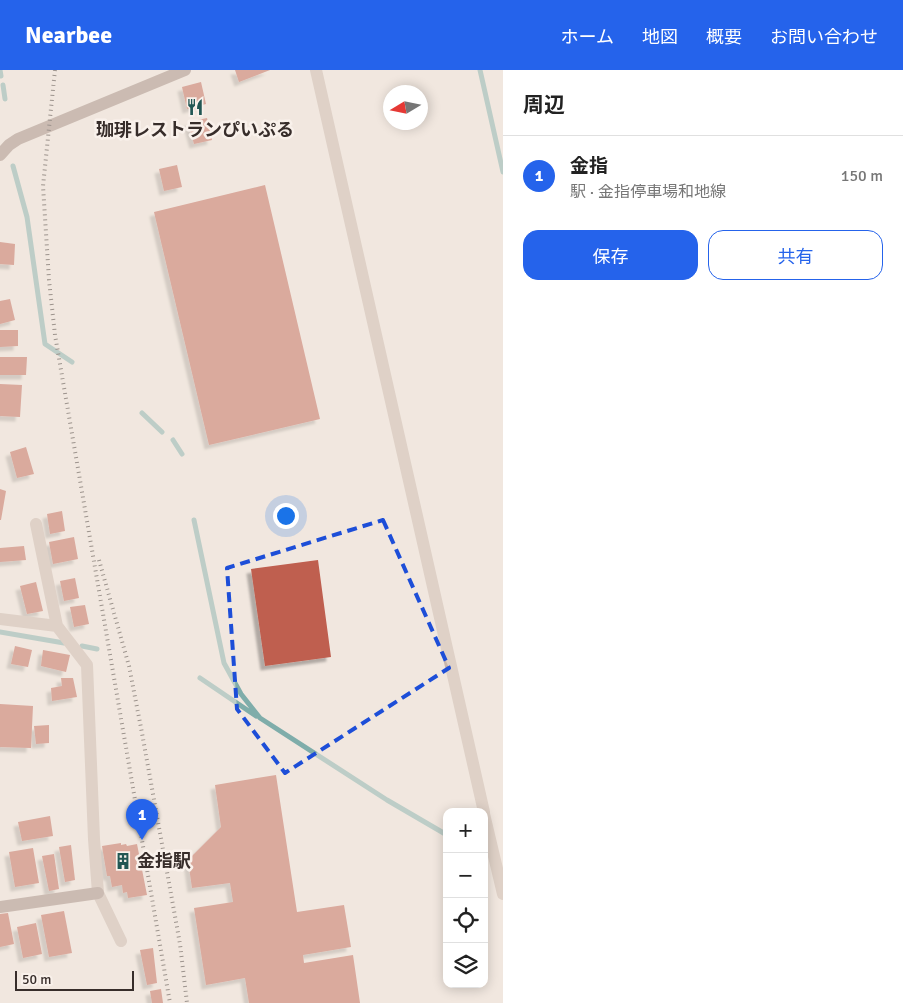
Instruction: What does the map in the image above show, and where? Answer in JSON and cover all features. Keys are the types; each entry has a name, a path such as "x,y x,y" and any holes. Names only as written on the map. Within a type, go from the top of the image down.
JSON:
{"street":[{"path":"0,156 9,145 18,139 185,70"},
{"path":"316,70 483,808"},
{"path":"36,524 57,626 87,664 98,893 121,941"},
{"path":"0,618 57,626"},
{"path":"488,831 503,894"},
{"path":"0,907 98,893"}],"highlighted area":[{"path":"383,520 449,668 285,773 237,709 227,568"}],"building":[{"path":"235,70 270,70 239,82"},
{"path":"201,82 206,104 187,109 182,87"},
{"path":"207,118 212,140 194,144 188,122"},
{"path":"177,165 182,187 164,191 159,169"},
{"path":"265,185 320,419 209,445 154,212"},
{"path":"0,242 15,244 14,265 0,264"},
{"path":"10,299 15,320 0,324 0,301"},
{"path":"0,330 18,330 18,346 0,347"},
{"path":"0,357 27,357 26,375 0,375"},
{"path":"0,384 22,385 20,417 0,416"},
{"path":"26,447 34,474 17,478 10,452"},
{"path":"0,489 6,491 1,520 0,520"},
{"path":"62,511 65,531 50,534 47,514"},
{"path":"74,537 78,559 53,564 49,542"},
{"path":"24,546 26,560 0,562 0,548"},
{"path":"318,560 331,657 265,666 251,569"},
{"path":"75,578 79,598 64,601 60,581"},
{"path":"36,582 43,611 27,614 20,586"},
{"path":"85,605 89,624 74,627 70,607"},
{"path":"15,646 32,650 28,667 11,664"},
{"path":"43,650 70,655 66,672 41,666"},
{"path":"61,678 73,678 77,697 52,701 51,688 62,686"},
{"path":"0,704 33,706 31,748 0,747"},
{"path":"49,725 49,743 36,744 34,726"},
{"path":"276,775 297,912 344,905 351,947 303,955 304,963 353,955 360,1003 249,1003 245,978 206,985 194,908 233,902 230,883 192,888 188,860 221,827 215,785"},
{"path":"50,816 53,836 22,841 18,822"},
{"name":"金指駅","path":"121,843 121,845 126,844 127,846 137,844 147,895 128,898 127,892 123,893 122,885 112,887 110,876 107,876 102,846"},
{"path":"71,845 75,880 65,882 59,847"},
{"path":"33,848 39,883 15,887 9,852"},
{"path":"54,854 59,889 49,891 42,856"},
{"path":"64,911 72,953 49,957 41,915"},
{"path":"8,913 14,944 0,947 0,914"},
{"path":"36,923 42,954 23,958 17,927"},
{"path":"153,948 157,983 147,985 140,950"},
{"path":"161,989 163,1003 152,1003 150,991"}],"waterway":[{"path":"0,70 1,76"},
{"path":"480,70 503,172"},
{"path":"3,85 5,99"},
{"path":"13,166 27,217 45,344 72,362"},
{"path":"142,413 162,432"},
{"path":"173,440 182,454"},
{"path":"194,520 224,663 241,694 260,718 387,800 443,833"},
{"path":"0,632 64,643"},
{"path":"82,646 97,649"},
{"path":"200,678 256,716"}],"railway":[{"path":"55,70 43,186 49,280 55,335 170,1003"},
{"path":"99,560 129,666 180,944 187,1003"}],"place":[{"name":"珈琲レストランぴいぷる","path":"195,107"},
{"name":"金指","path":"142,840"},
{"name":"金指駅","path":"123,861"}]}
